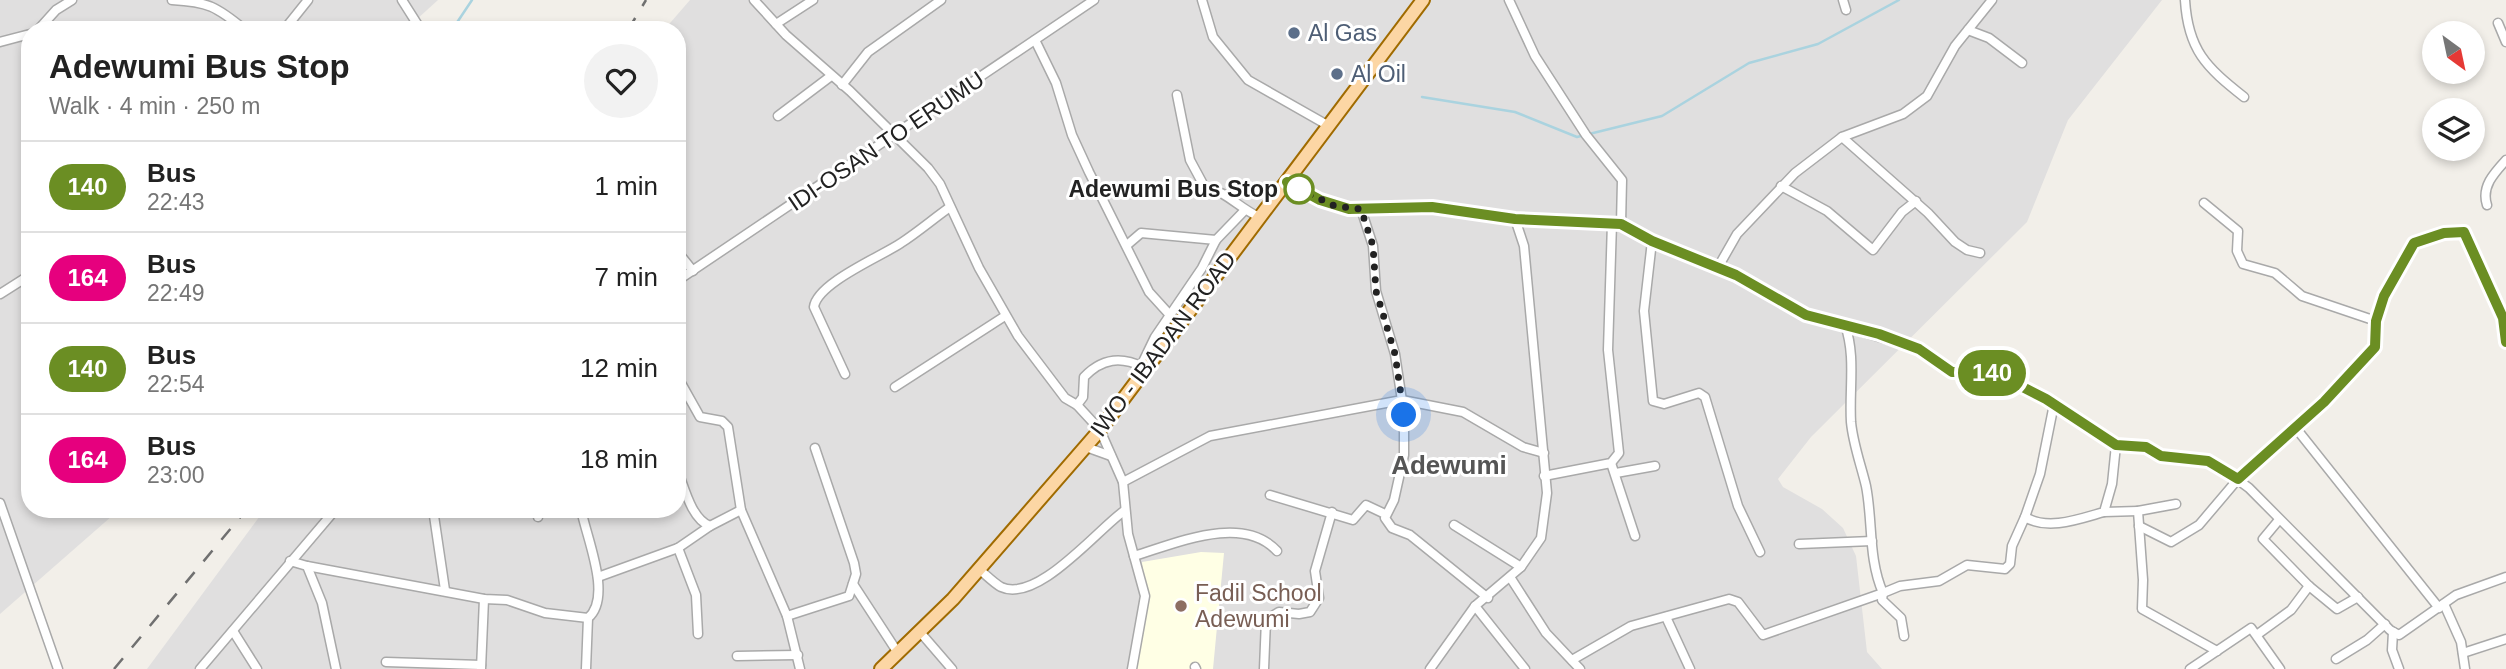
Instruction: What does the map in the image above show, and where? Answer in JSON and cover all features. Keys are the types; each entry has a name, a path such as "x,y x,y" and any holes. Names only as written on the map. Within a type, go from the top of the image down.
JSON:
{"main road":[{"name":"IWO - IBADAN ROAD","path":"881,669 979,570 1100,430 1143,367 1287,182 1421,1"}],"street":[{"path":"46,21 56,10 72,0"},
{"path":"172,0 205,2 218,8 234,21"},
{"path":"291,21 308,0"},
{"path":"401,0 415,21"},
{"path":"754,0 928,168 1005,316 1065,398 1077,405 1100,430 1124,482 1124,511 1145,603 1132,669"},
{"path":"776,24 813,0"},
{"path":"842,85 868,52 941,0"},
{"name":"IDI-OSAN TO ERUMU","path":"686,275 1094,0"},
{"path":"1202,0 1213,37 1248,80 1329,126"},
{"path":"1509,0 1543,67 1586,135 1622,180 1608,350 1619,453 1611,463 1544,476"},
{"path":"1843,0 1846,10"},
{"path":"1717,269 1737,233 1781,186 1842,137 1884,123 1918,105 1932,90 1955,46 1992,0"},
{"path":"2185,0 2187,27 2194,47 2217,76 2244,97"},
{"path":"2498,23 2506,42"},
{"path":"1968,30 1989,38 2022,63"},
{"path":"0,42 21,36"},
{"path":"1035,40 1056,83 1072,135 1089,172 1128,245 1149,292 1169,314"},
{"path":"778,116 831,76"},
{"path":"1177,94 1190,160 1204,186 1223,191 1245,210 1259,217"},
{"path":"1842,137 1916,201 1962,247 1980,253"},
{"path":"2487,205 2485,194 2491,176 2506,160"},
{"path":"1287,182 1335,206 1361,209 1432,207 1515,219 1617,223 1652,241 1754,284 1806,315 1919,349 1952,372 1991,372 2054,404 2116,445 2146,447 2161,456 2208,461 2238,479 2393,632 2403,634 2468,590 2506,577"},
{"path":"1781,186 1827,211 1873,250 1902,212 1916,201"},
{"path":"2204,202 2238,230 2237,251 2243,264 2276,273 2302,296 2376,321"},
{"path":"845,374 814,307 815,301 835,281 898,245 950,207"},
{"path":"1361,209 1373,246 1376,291 1395,354 1402,400 1404,455 1395,500 1385,514"},
{"path":"1077,405 1083,397 1084,377 1104,362 1114,358 1143,367 1169,314 1202,268 1216,240 1245,210"},
{"path":"1430,669 1475,606 1488,598 1521,568 1541,538 1547,493 1544,453 1524,246 1515,219"},
{"path":"2138,526 2166,541 2175,541 2199,525 2238,479 2324,402 2375,347 2376,321 2384,296 2414,243 2444,233 2464,232 2503,318 2506,342"},
{"path":"1128,245 1141,233 1216,240"},
{"path":"1652,241 1643,311 1653,401 1664,404 1699,393 1705,397 1738,506 1760,552"},
{"path":"686,262 693,271"},
{"path":"0,293 21,280"},
{"path":"894,387 1005,316"},
{"path":"1845,325 1850,340 1853,449 1866,486 1874,563 1883,593 1882,600 1901,618 1904,636"},
{"path":"686,392 700,417 722,421 728,427 741,510 787,616 800,669"},
{"path":"1124,482 1210,436 1402,400 1426,402 1463,412 1523,447 1544,453"},
{"path":"1572,660 1631,626 1706,603 1735,599 1763,635 1899,586 1939,581 1967,565 2005,569 2010,564 2012,545 2040,474 2054,404"},
{"path":"2295,428 2442,606 2463,653 2465,669"},
{"path":"2104,512 2112,484 2116,445"},
{"path":"1086,447 1111,456"},
{"path":"787,616 845,598 856,574 815,448"},
{"path":"1611,463 1635,536"},
{"path":"1616,473 1655,466"},
{"path":"686,490 695,512 704,524 710,526"},
{"path":"1269,495 1332,512"},
{"path":"0,503 58,669"},
{"path":"2025,517 2039,524 2053,524 2104,512 2138,511 2176,504"},
{"path":"1332,512 1331,516 1353,520 1366,505 1385,514 1392,528 1410,535 1488,598"},
{"path":"598,578 678,548 710,526 741,510"},
{"path":"979,570 1003,588 1021,588 1035,584 1051,575 1124,511"},
{"path":"2138,511 2143,580 2142,609 2217,651"},
{"path":"1264,669 1266,620 1279,612 1310,612 1319,598 1315,571 1332,512"},
{"path":"200,669 328,518"},
{"path":"434,518 445,590"},
{"path":"583,518 598,578 597,604 588,618 586,669"},
{"path":"2278,521 2263,540 2309,586 2337,609 2358,597"},
{"path":"1454,525 1521,568"},
{"path":"1134,556 1192,538 1224,533 1252,536 1269,542 1277,551"},
{"path":"1799,544 1872,541"},
{"path":"678,548 696,595 698,634"},
{"path":"290,561 507,600 545,613 588,618"},
{"path":"307,566 322,603 336,669"},
{"path":"1510,577 1546,633 1580,669"},
{"path":"853,584 898,653"},
{"path":"2258,634 2291,610 2309,586"},
{"path":"386,662 481,667 484,598"},
{"path":"1475,606 1525,669"},
{"path":"1666,617 1690,669"},
{"path":"2336,659 2367,640 2385,624"},
{"path":"2190,669 2249,629 2258,634 2280,669"},
{"path":"233,631 257,669"},
{"path":"920,632 952,669"},
{"path":"2393,632 2392,650 2399,669"},
{"path":"2463,653 2506,639"},
{"path":"737,656 798,655"}],"shaded area":[{"path":"0,0 438,0 415,21 21,21 21,518 110,518 0,614"},
{"path":"690,0 2162,0 2068,120 2027,222 1811,437 1778,479 1783,487 1822,509 1843,528 1856,556 1867,652 1882,669 147,669 258,518 686,518 686,21 672,21"},
{"name":"Fadil School Adewumi","path":"1201,552 1224,553 1213,669 1136,669 1145,596 1142,562"}],"waterway":[{"path":"458,21 472,0"},
{"path":"1422,97 1515,112 1577,137 1662,116 1749,63 1818,44 1899,0"}],"railway":[{"path":"633,21 646,0"},
{"path":"114,669 240,518"}],"bus line":[{"name":"140","path":"1287,182 1320,200 1349,209 1432,207 1515,219 1621,224 1652,241 1736,275 1806,315 1879,334 1919,349 1952,372 1991,372 2046,399 2098,436 2116,445 2146,447 2161,456 2208,461 2238,479 2324,402 2375,347 2376,321 2384,296 2414,243 2444,233 2464,232 2474,260 2503,318 2506,342"}],"place":[{"name":"Al Gas","path":"1294,33"},
{"name":"Al Oil","path":"1337,74"},
{"name":"Adewumi Bus Stop","path":"1299,189"},
{"name":"Fadil School Adewumi","path":"1181,606"}],"district":[{"name":"Adewumi","path":"1449,465"}],"route":[{"path":"1299,189 1335,206 1361,209 1371,234 1376,291 1395,354 1404,415"}]}
